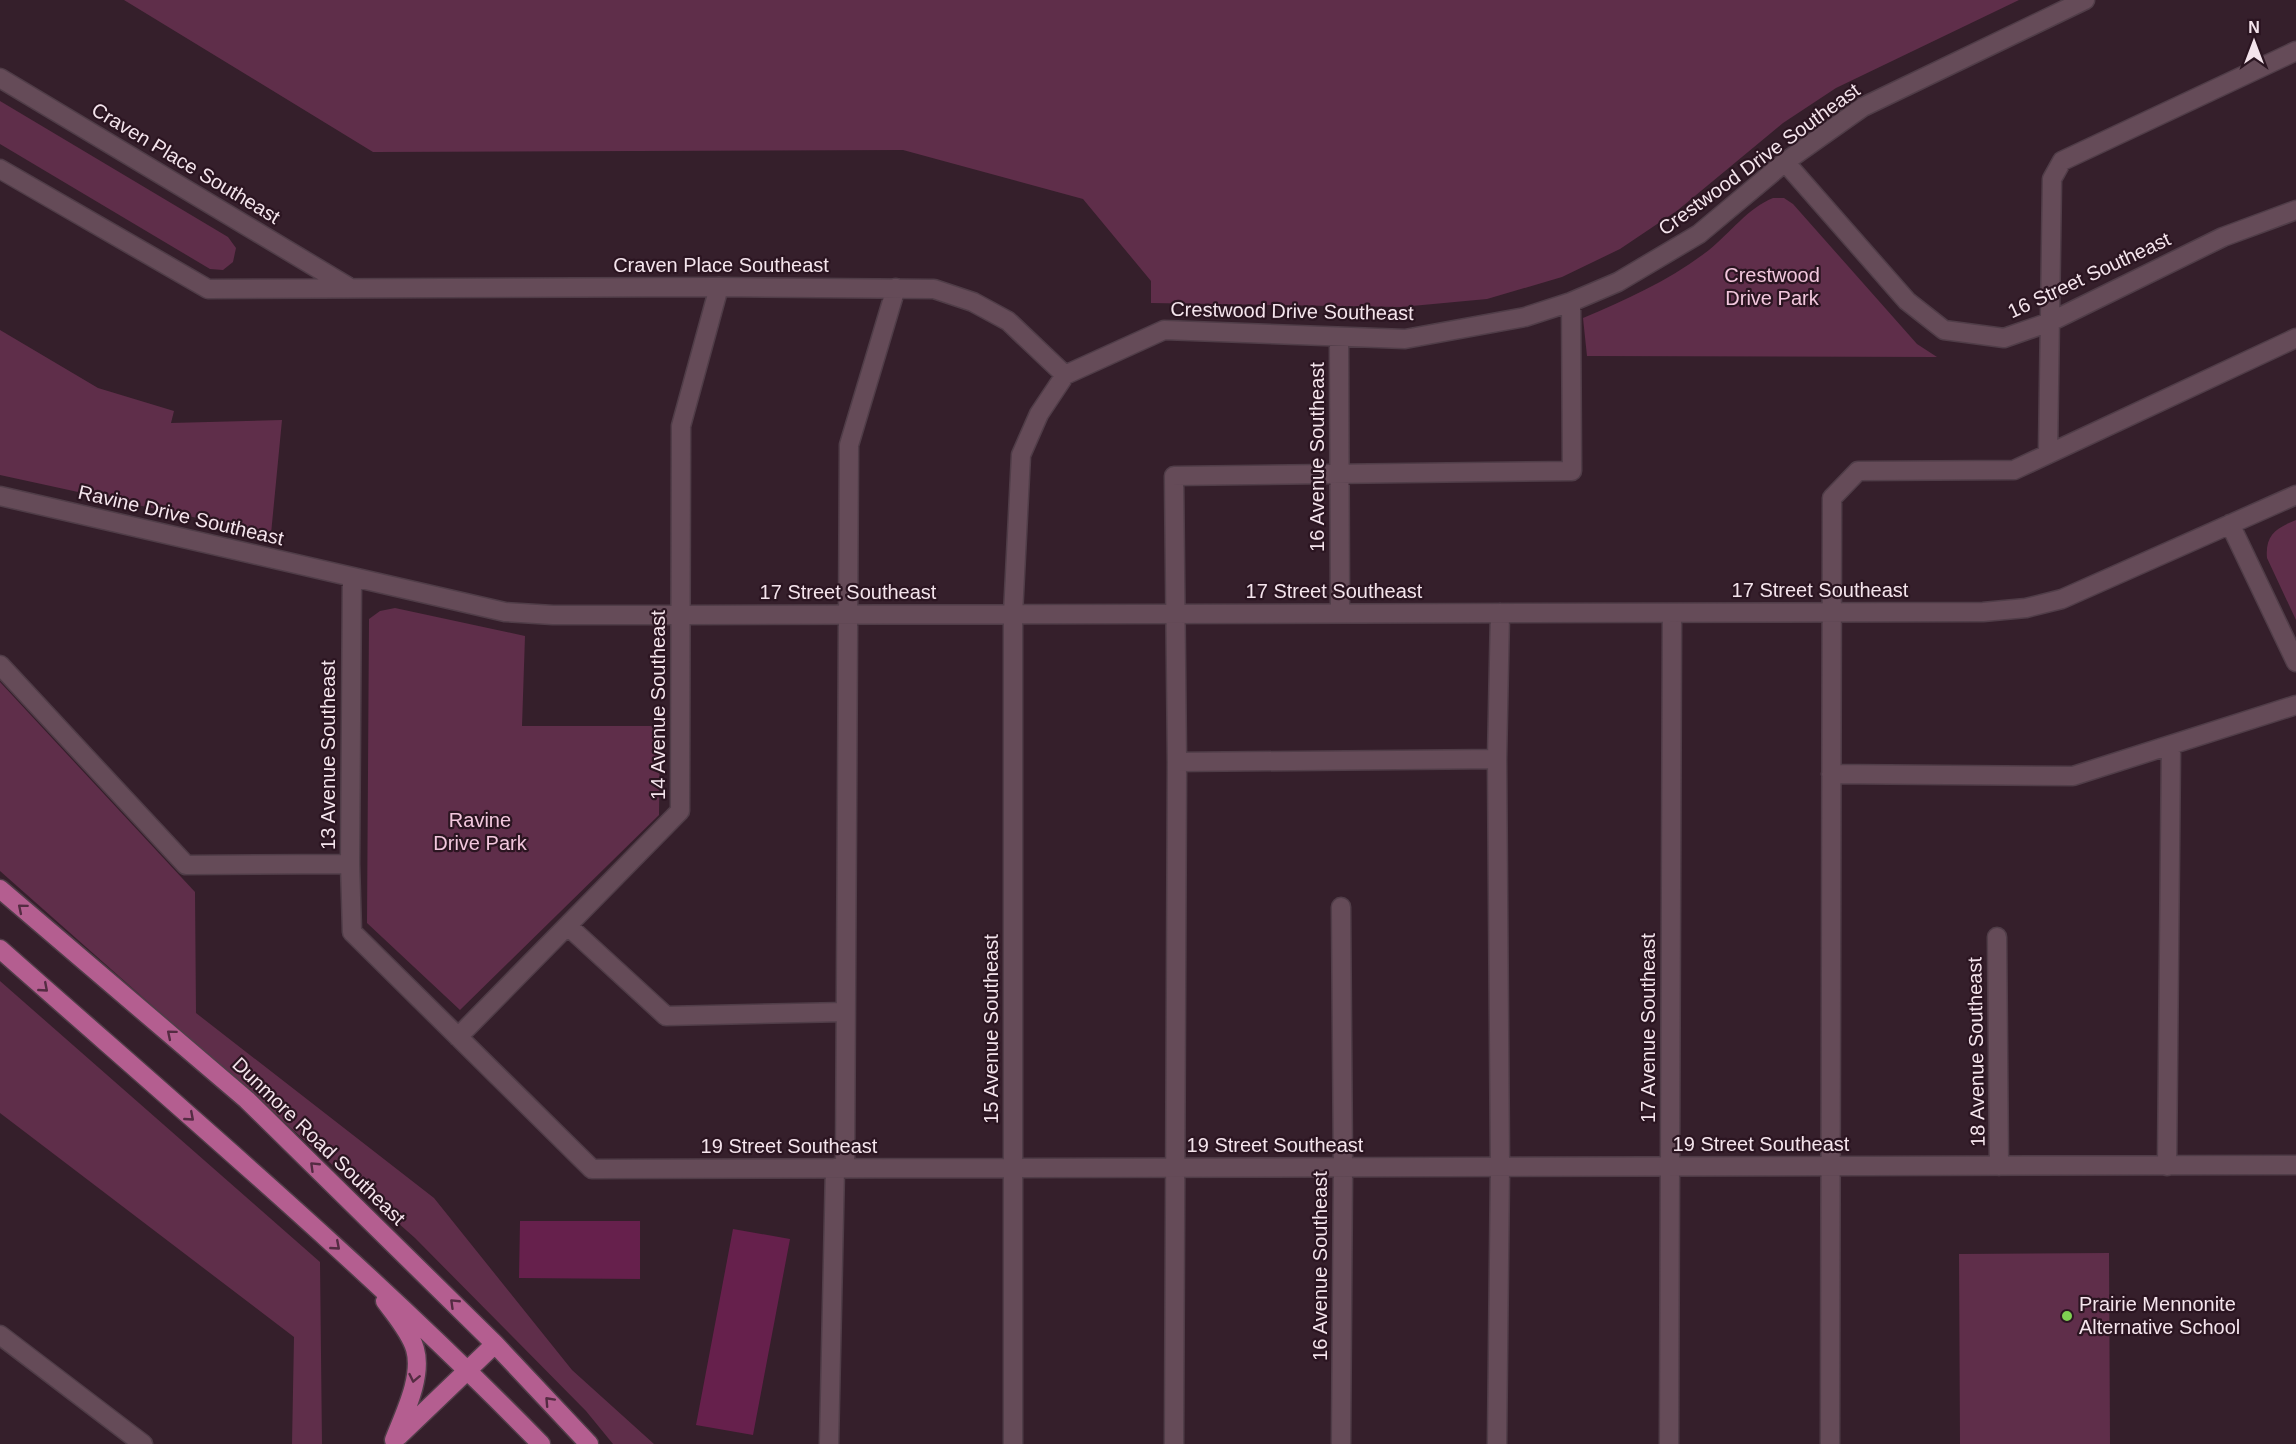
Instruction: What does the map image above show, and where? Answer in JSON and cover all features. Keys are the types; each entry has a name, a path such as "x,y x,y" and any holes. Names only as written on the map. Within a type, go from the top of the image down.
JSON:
{"main road":[{"name":"Dunmore Road Southeast","path":"0,889 247,1100 495,1344 589,1444"},
{"path":"0,949 365,1272 468,1369 541,1444"},
{"path":"365,1272 415,1348 417,1363 415,1377 393,1442"},
{"path":"393,1442 495,1344"}],"street":[{"name":"Crestwood Drive Southeast","path":"1065,375 1164,330 1405,339 1525,317 1571,302 1618,282 1699,234 1785,162 1863,107 2085,0"},
{"path":"2048,453 2052,179 2062,161 2296,51"},
{"name":"Craven Place Southeast","path":"0,78 348,287"},
{"name":"16 Street Southeast","path":"1785,162 1906,300 1944,330 2004,338 2050,322 2223,237 2296,210"},
{"name":"Craven Place Southeast","path":"0,169 208,289 348,287 934,289 973,302 1008,321 1065,375"},
{"name":"14 Avenue Southeast","path":"458,1037 680,812 681,426 719,287"},
{"path":"829,1444 845,1012 849,445 896,288"},
{"path":"1174,1444 1177,762 1174,476 1572,471 1571,302"},
{"name":"16 Avenue Southeast","path":"1340,337 1340,613"},
{"path":"1830,1444 1832,498 1858,471 2014,470 2296,338"},
{"path":"1012,614 1021,456 1039,414 1065,375"},
{"name":"17 Street Southeast","path":"352,578 506,612 553,615 1983,612 2026,608 2062,599 2296,495"},
{"name":"Ravine Drive Southeast","path":"0,496 352,578"},
{"path":"2230,524 2296,662"},
{"name":"13 Avenue Southeast","path":"352,578 350,864 352,932"},
{"path":"1497,1444 1500,1167 1497,759 1500,613"},
{"name":"17 Avenue Southeast","path":"1669,1444 1672,613"},
{"name":"15 Avenue Southeast","path":"1012,614 1013,1444"},
{"path":"0,665 186,865 350,864"},
{"path":"1832,774 2073,776 2296,705"},
{"path":"2167,1166 2171,745"},
{"path":"1177,762 1497,759"},
{"name":"16 Avenue Southeast","path":"1341,908 1343,1167 1341,1444"},
{"path":"568,926 666,1016 845,1012"},
{"name":"19 Street Southeast","path":"352,932 592,1169 2296,1165"},
{"name":"18 Avenue Southeast","path":"1997,937 2000,1166"},
{"path":"0,1335 143,1444"}],"green space":[{"path":"124,0 2019,0 1836,88 1783,123 1678,210 1620,249 1562,277 1487,299 1401,307 1151,303 1151,281 1083,199 903,150 373,152"},
{"path":"0,101 228,237 236,248 233,262 223,270 210,269 0,144"},
{"name":"Crestwood Drive Park","path":"1773,198 1784,198 1793,204 1917,344 1937,357 1587,356 1583,318 1679,271 1709,250 1755,208"},
{"path":"0,330 98,388 174,411 171,423 282,420 271,534 0,475"},
{"path":"2296,520 2296,620 2267,558 2267,550 2273,533"},
{"name":"Ravine Drive Park","path":"395,608 525,636 522,726 660,726 659,815 460,1010 367,923 369,619 380,611"},
{"path":"0,682 195,892 196,1013 434,1198 572,1370 654,1444 613,1444 586,1411 415,1238 0,871"},
{"path":"0,981 320,1262 322,1444 292,1444 294,1337 0,1113"},
{"path":"2109,1253 2110,1444 1960,1444 1959,1254"}],"building":[{"path":"520,1221 640,1221 640,1279 519,1278"},
{"path":"733,1229 790,1239 753,1435 696,1425"}],"place":[{"name":"Prairie Mennonite Alternative School","path":"2067,1316"}]}
